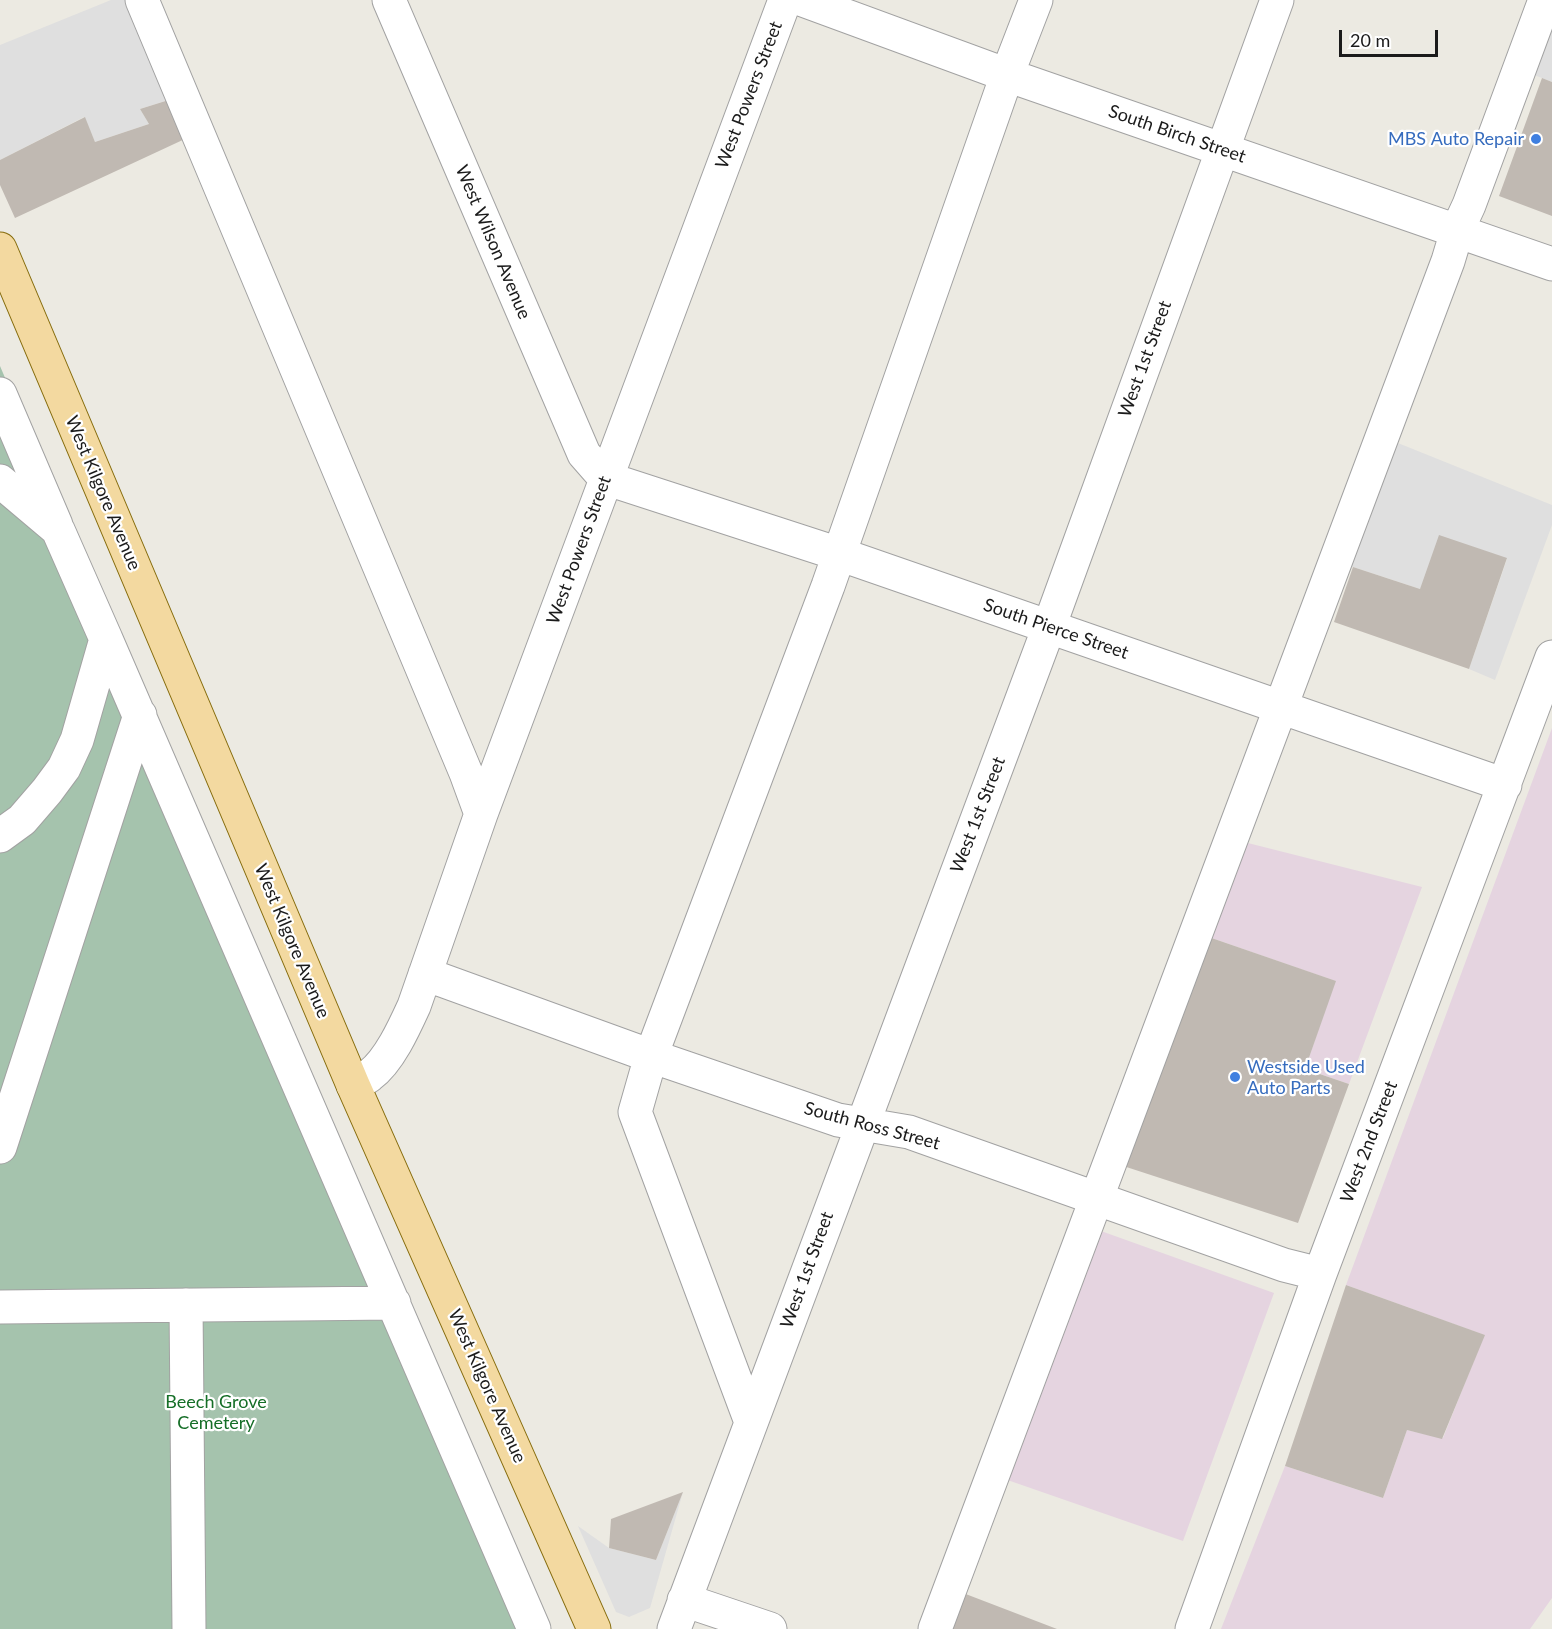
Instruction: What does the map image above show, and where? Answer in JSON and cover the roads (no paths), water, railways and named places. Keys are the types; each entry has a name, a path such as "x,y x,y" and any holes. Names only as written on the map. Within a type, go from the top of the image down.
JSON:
{"main road":[{"name":"West Kilgore Avenue","path":"0,249 353,1085 594,1629"}],"street":[{"path":"142,0 466,773 481,814"},
{"name":"West Wilson Avenue","path":"389,0 584,454 605,478"},
{"name":"West Powers Street","path":"353,1085 372,1074 388,1054 414,1006 481,814 785,0"},
{"name":"South Birch Street","path":"803,0 1007,75 1552,264"},
{"path":"751,1422 635,1112 651,1056 839,554 1007,75 1036,0"},
{"name":"West 1st Street","path":"679,1615 1049,627 1277,0"},
{"path":"935,1629 1545,0"},
{"path":"0,394 534,1629"},
{"name":"South Pierce Street","path":"605,478 839,554 1505,785"},
{"path":"0,481 58,530"},
{"path":"0,836 22,820 64,768 77,740 106,639"},
{"name":"West 2nd Street","path":"1192,1629 1320,1274 1552,657"},
{"path":"0,1147 140,715"},
{"name":"South Ross Street","path":"425,974 651,1056 838,1120 909,1132 1284,1264 1320,1274"},
{"path":"0,1308 394,1303"},
{"path":"186,1305 189,1629"},
{"path":"679,1615 770,1629"}],"place":[{"name":"MBS Auto Repair","path":"1536,139"},
{"name":"Westside Used Auto Parts","path":"1235,1077"}],"park label":[{"name":"Beech Grove Cemetery","path":"216,1412"}]}
